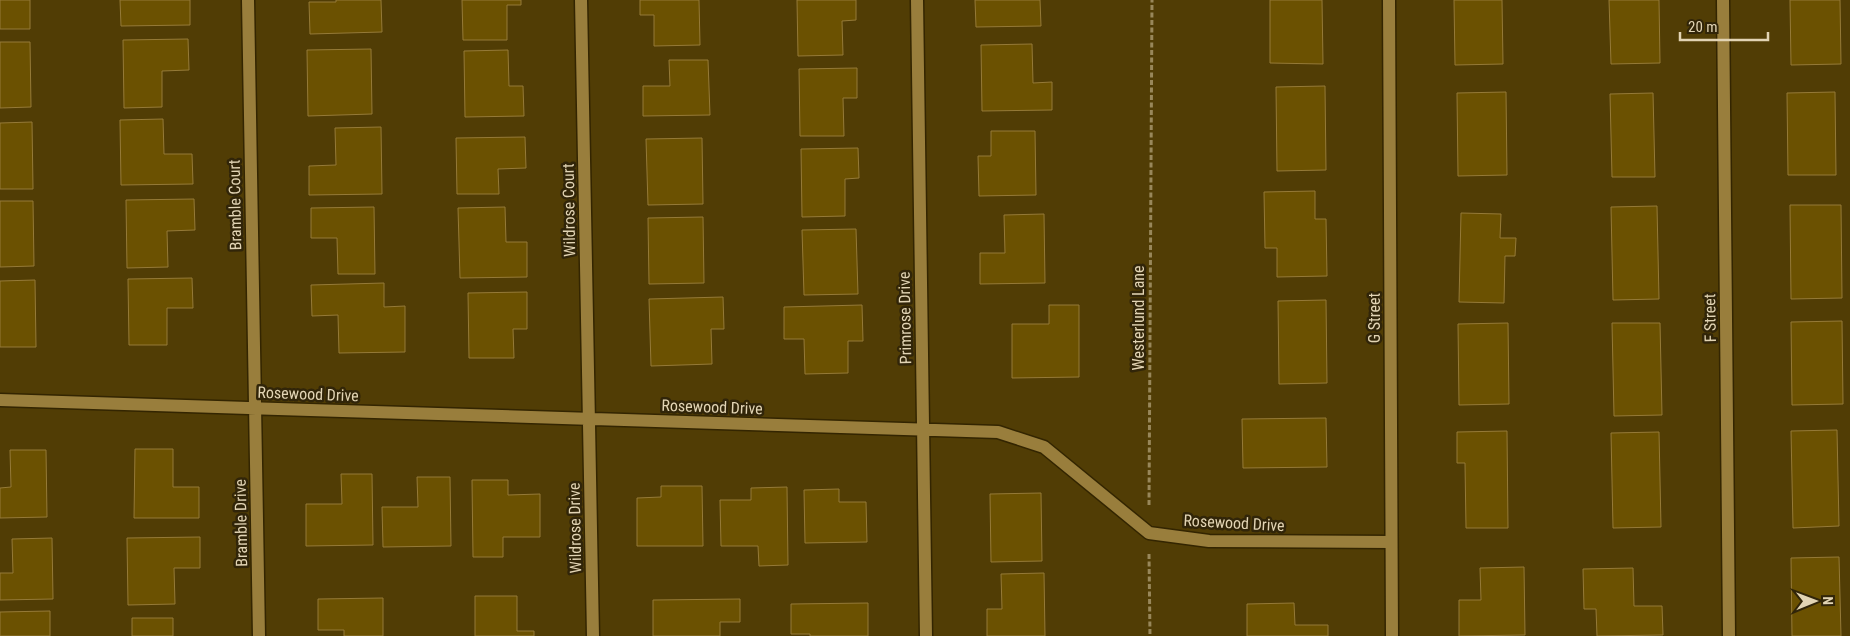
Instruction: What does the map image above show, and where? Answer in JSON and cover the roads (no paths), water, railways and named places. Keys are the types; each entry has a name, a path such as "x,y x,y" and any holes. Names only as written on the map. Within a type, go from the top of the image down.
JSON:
{"street":[{"name":"Bramble Court","path":"248,0 256,409"},
{"name":"Wildrose Court","path":"581,0 590,419"},
{"name":"Primrose Drive","path":"917,0 926,636"},
{"name":"G Street","path":"1389,0 1392,636"},
{"name":"F Street","path":"1723,0 1729,636"},
{"name":"Rosewood Drive","path":"0,400 998,432 1044,447 1149,532 1208,541 1391,542"},
{"name":"Bramble Drive","path":"256,409 259,636"},
{"name":"Wildrose Drive","path":"590,419 593,636"}]}
